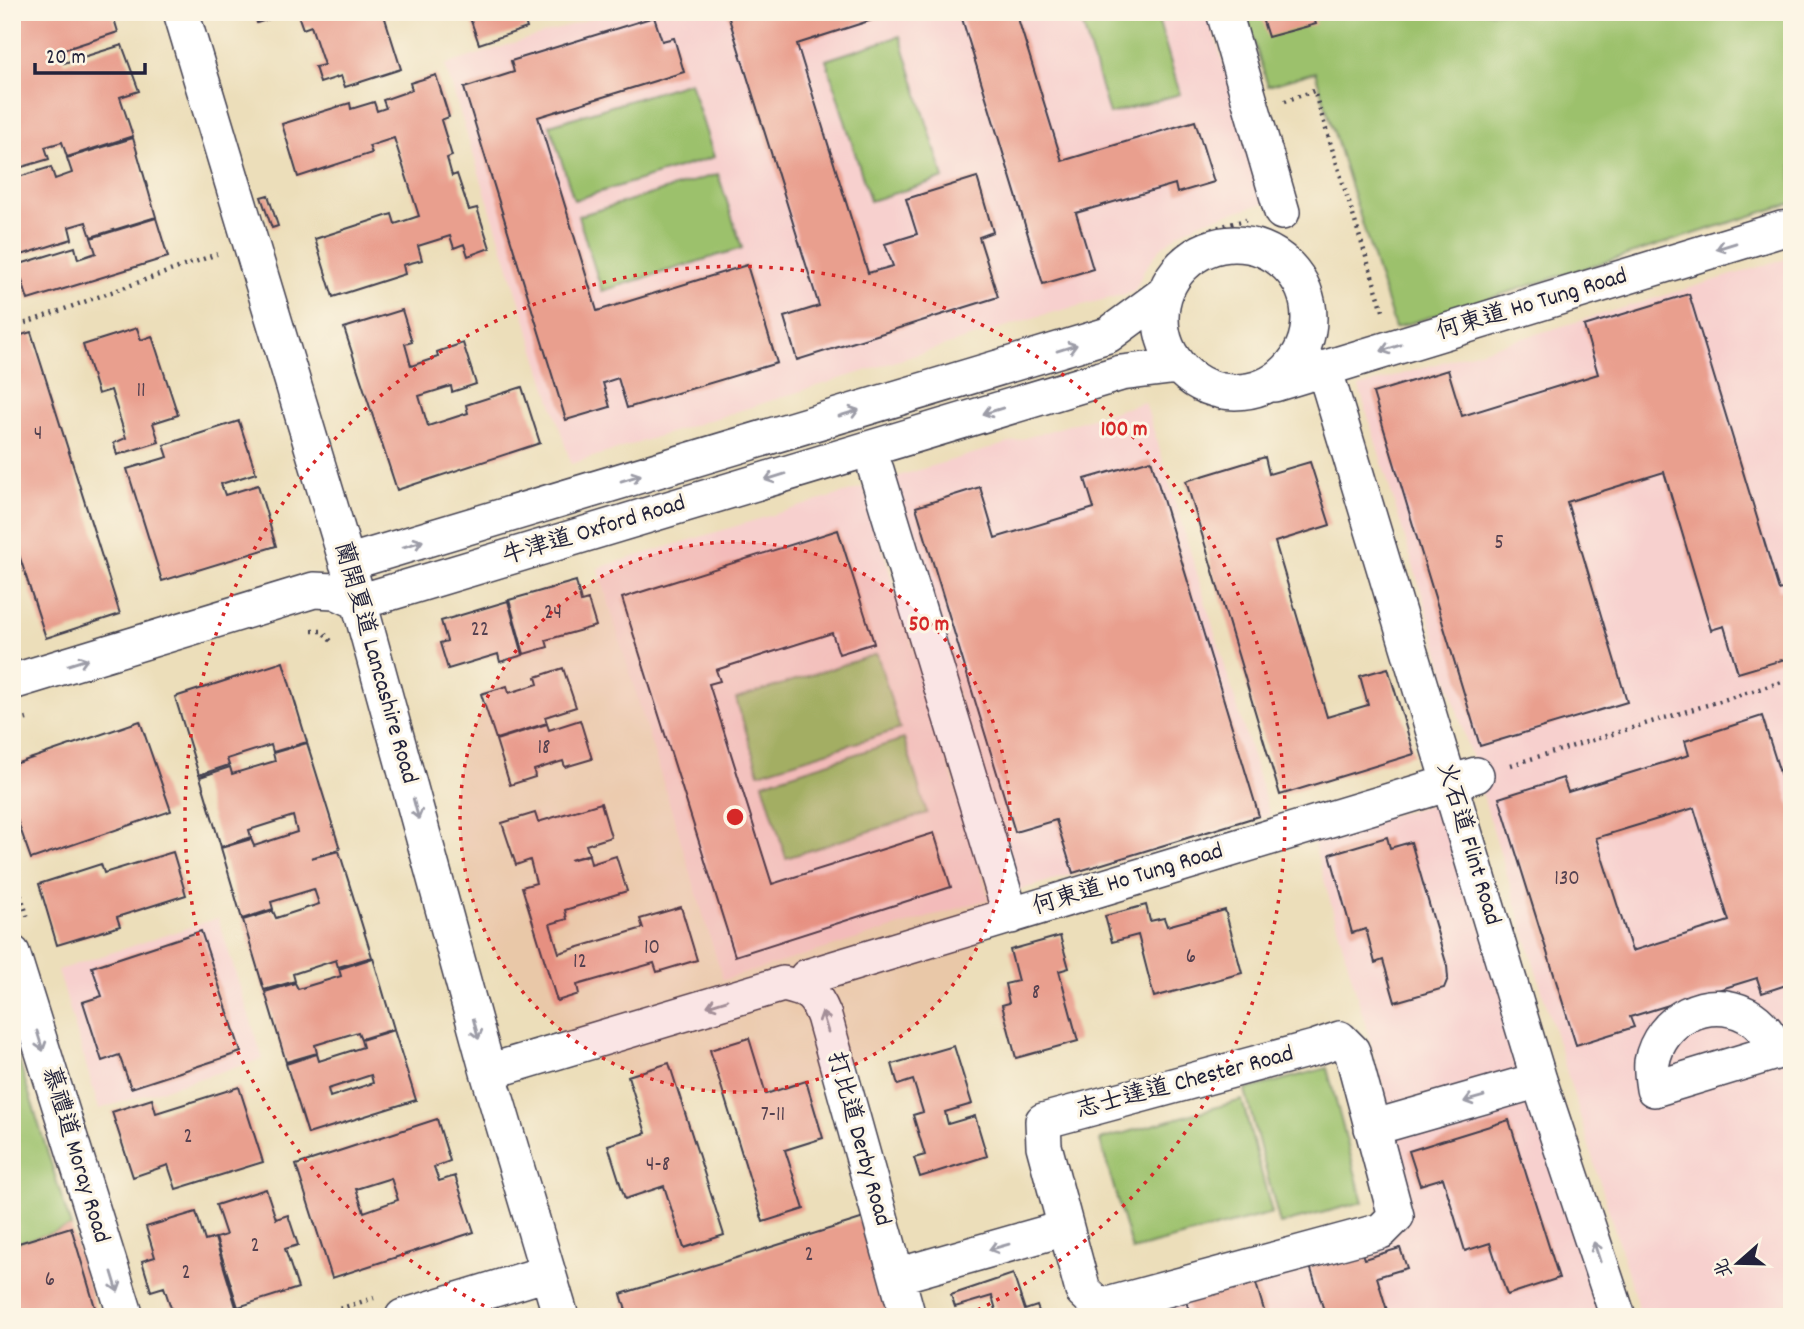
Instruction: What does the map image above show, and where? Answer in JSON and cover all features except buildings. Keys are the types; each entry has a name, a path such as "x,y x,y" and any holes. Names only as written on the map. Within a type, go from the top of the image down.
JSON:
{"street":[{"name":"蘭開夏道 Lancashire Road","path":"181,12 359,601 488,1072 561,1317"},
{"path":"1224,12 1282,212"},
{"name":"何東道 Ho Tung Road","path":"1264,395 1324,368 1792,228"},
{"path":"1242,243 1263,249 1283,261 1298,279 1307,301 1309,324 1303,347 1291,367 1264,395 1254,390 1233,392 1212,389 1194,379 1184,382 1163,337 1159,319 1161,296 1184,264 1201,251 1222,244 1242,243"},
{"name":"牛津道 Oxford Road","path":"347,563 1108,335 1161,296"},
{"name":"火石道 Flint Road","path":"1324,368 1426,708 1463,780 1539,1080 1618,1317"},
{"name":"牛津道 Oxford Road","path":"359,601 1121,373 1184,382"},
{"path":"876,470 1011,916"},
{"path":"12,682 314,590 335,591 359,601"},
{"name":"何東道 Ho Tung Road","path":"488,1072 1463,780"},
{"name":"慕禮道 Moray Road","path":"12,953 126,1317"},
{"name":"打比道 Derby Road","path":"795,980 816,998 824,1016 908,1317"},
{"name":"志士達道 Chester Road","path":"1340,1039 1352,1051 1372,1128 1396,1216 1381,1231 1100,1307 1083,1291 1044,1146 1043,1121 1340,1039"},
{"path":"1372,1128 1539,1080"},
{"path":"897,1276 1065,1228"},
{"path":"402,1317 547,1273"}],"path":[{"path":"1253,111 1314,91 1386,321"},
{"path":"12,328 217,254 222,267"},
{"path":"1184,382 1216,408 1242,409 1264,395"},
{"path":"305,630 322,631 334,644"},
{"path":"1463,780 1792,679"},
{"path":"12,723 39,715"}],"shaded area":[{"path":"611,12 1207,12 1268,202 1201,222 1179,233 1160,249 1145,269 1134,292 1039,316 571,464 445,65"},
{"path":"1792,257 1792,1301 1741,1317 1641,1317 1359,387"},
{"path":"1145,402 1270,815 1017,891 892,478"},
{"path":"864,487 989,899 723,980 598,568"},
{"path":"1443,801 1525,1072 1389,1108 1312,837"},
{"path":"218,918 263,1059 99,1109 58,970"},
{"path":"1529,1092 1603,1317 1104,1317 1379,1238 1376,1134"}],"green space":[{"path":"1079,12 1156,12 1180,94 1109,114"},
{"path":"1245,12 1792,12 1792,203 1395,328 1315,72 1268,86"},
{"path":"900,36 944,178 870,201 826,60"},
{"path":"690,82 714,157 574,200 550,125"},
{"path":"718,174 742,248 602,291 578,216"},
{"path":"877,654 900,729 759,773 736,699"},
{"path":"904,739 927,813 786,858 763,783"},
{"path":"12,1039 71,1227 12,1245"},
{"path":"1327,1068 1363,1202 1280,1224 1245,1090"},
{"path":"1242,1100 1272,1213 1132,1250 1100,1140"}]}
